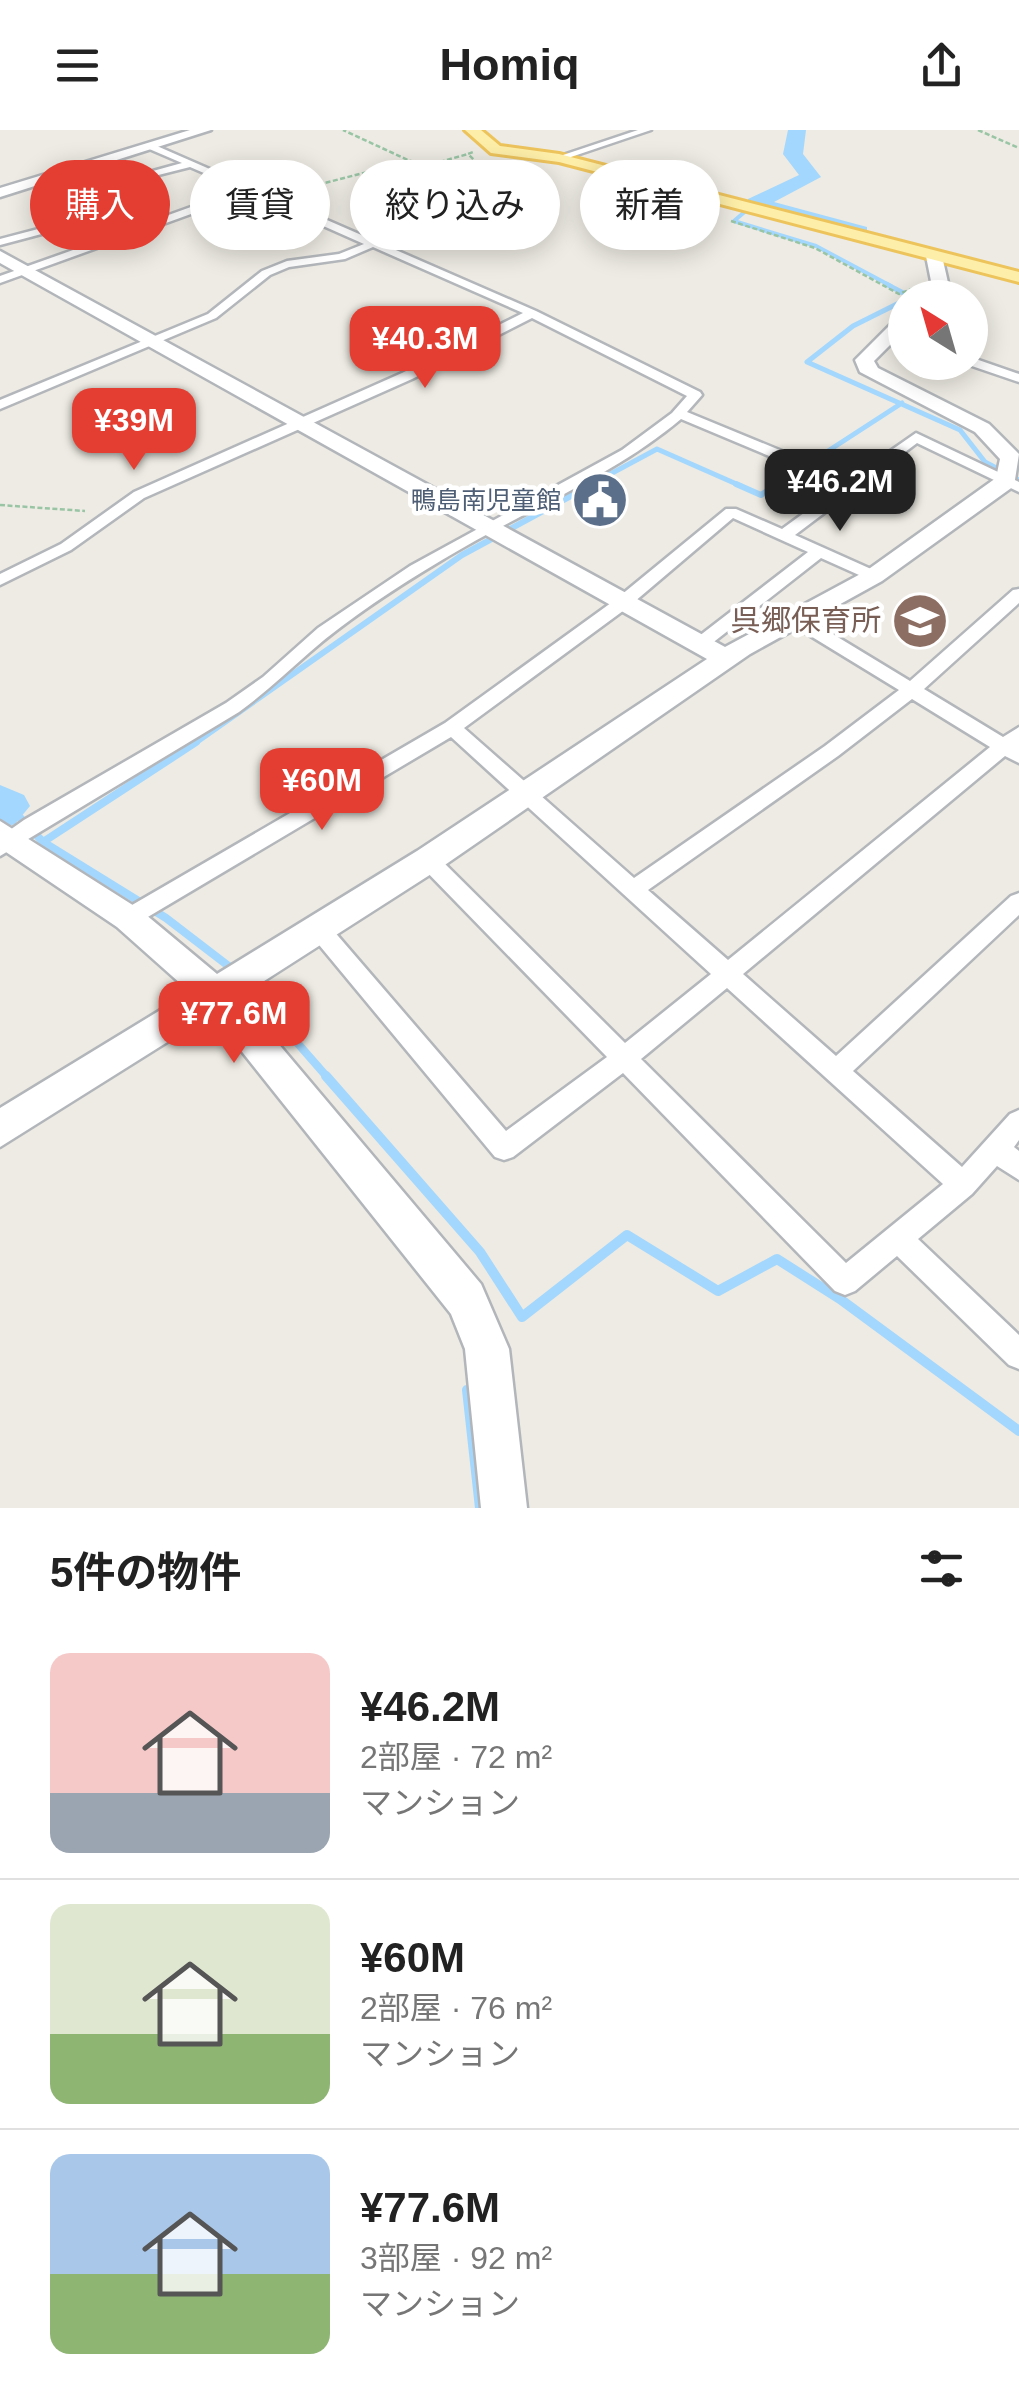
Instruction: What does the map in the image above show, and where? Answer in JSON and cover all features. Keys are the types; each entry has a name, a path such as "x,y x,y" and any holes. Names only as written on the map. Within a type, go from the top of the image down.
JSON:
{"main road":[{"path":"472,130 489,148 560,158 1019,277"}],"street":[{"path":"0,193 204,130"},
{"path":"560,158 646,130"},
{"path":"150,146 189,164"},
{"path":"170,169 189,164"},
{"path":"0,242 30,234"},
{"path":"0,280 83,250"},
{"path":"0,405 212,316 266,273 287,264 356,250"},
{"path":"4,840 50,817 264,685 305,648 498,534 681,414 695,395 532,313 391,250"},
{"path":"0,256 621,604 726,658"},
{"path":"934,256 939,280"},
{"path":"0,580 66,548 140,495 407,376 532,313"},
{"path":"888,341 864,360 870,372 982,428 1013,469"},
{"path":"988,367 1019,378"},
{"path":"0,386 18,398"},
{"path":"681,414 854,486"},
{"path":"786,534 916,437 1013,469"},
{"path":"0,1129 428,860 726,658 874,576 1013,469"},
{"path":"128,918 165,892 452,728 621,604 730,512 874,576"},
{"path":"700,644 821,550"},
{"path":"631,891 914,691 966,648 1019,594"},
{"path":"318,928 504,1148 624,1059 1014,746 797,620"},
{"path":"452,728 962,1185"},
{"path":"4,840 128,918 214,992 466,1299 486,1349 504,1508"},
{"path":"428,860 845,1282 962,1185 1019,1122"},
{"path":"835,1072 1019,902"},
{"path":"996,1148 1019,1168"},
{"path":"898,1238 1019,1355"}],"path":[{"path":"342,130 410,160"},
{"path":"978,130 1019,148"},
{"path":"442,160 489,148"},
{"path":"468,154 474,160"},
{"path":"743,207 728,221 815,248 888,288"},
{"path":"0,505 110,514"}],"waterway":[{"path":"797,130 793,154 811,177 755,203 859,232"},
{"path":"755,203 734,221 816,246 888,284"},
{"path":"888,308 853,326 807,362 901,404"},
{"path":"774,486 901,404"},
{"path":"901,404 960,430 985,462 1019,480"},
{"path":"588,486 657,449 741,486"},
{"path":"192,745 462,555 593,484"},
{"path":"736,484 761,495 778,484"},
{"path":"43,842 196,742"},
{"path":"0,801 9,806 0,813"},
{"path":"9,806 43,842"},
{"path":"43,842 166,918 235,971"},
{"path":"244,982 328,1078"},
{"path":"326,1076 480,1252 522,1317 627,1235 718,1291 777,1259 840,1299 1019,1431"},
{"path":"467,1390 480,1508"}],"place":[{"name":"鴨島南児童館","path":"600,500"},
{"name":"呉郷保育所","path":"920,621"}]}
